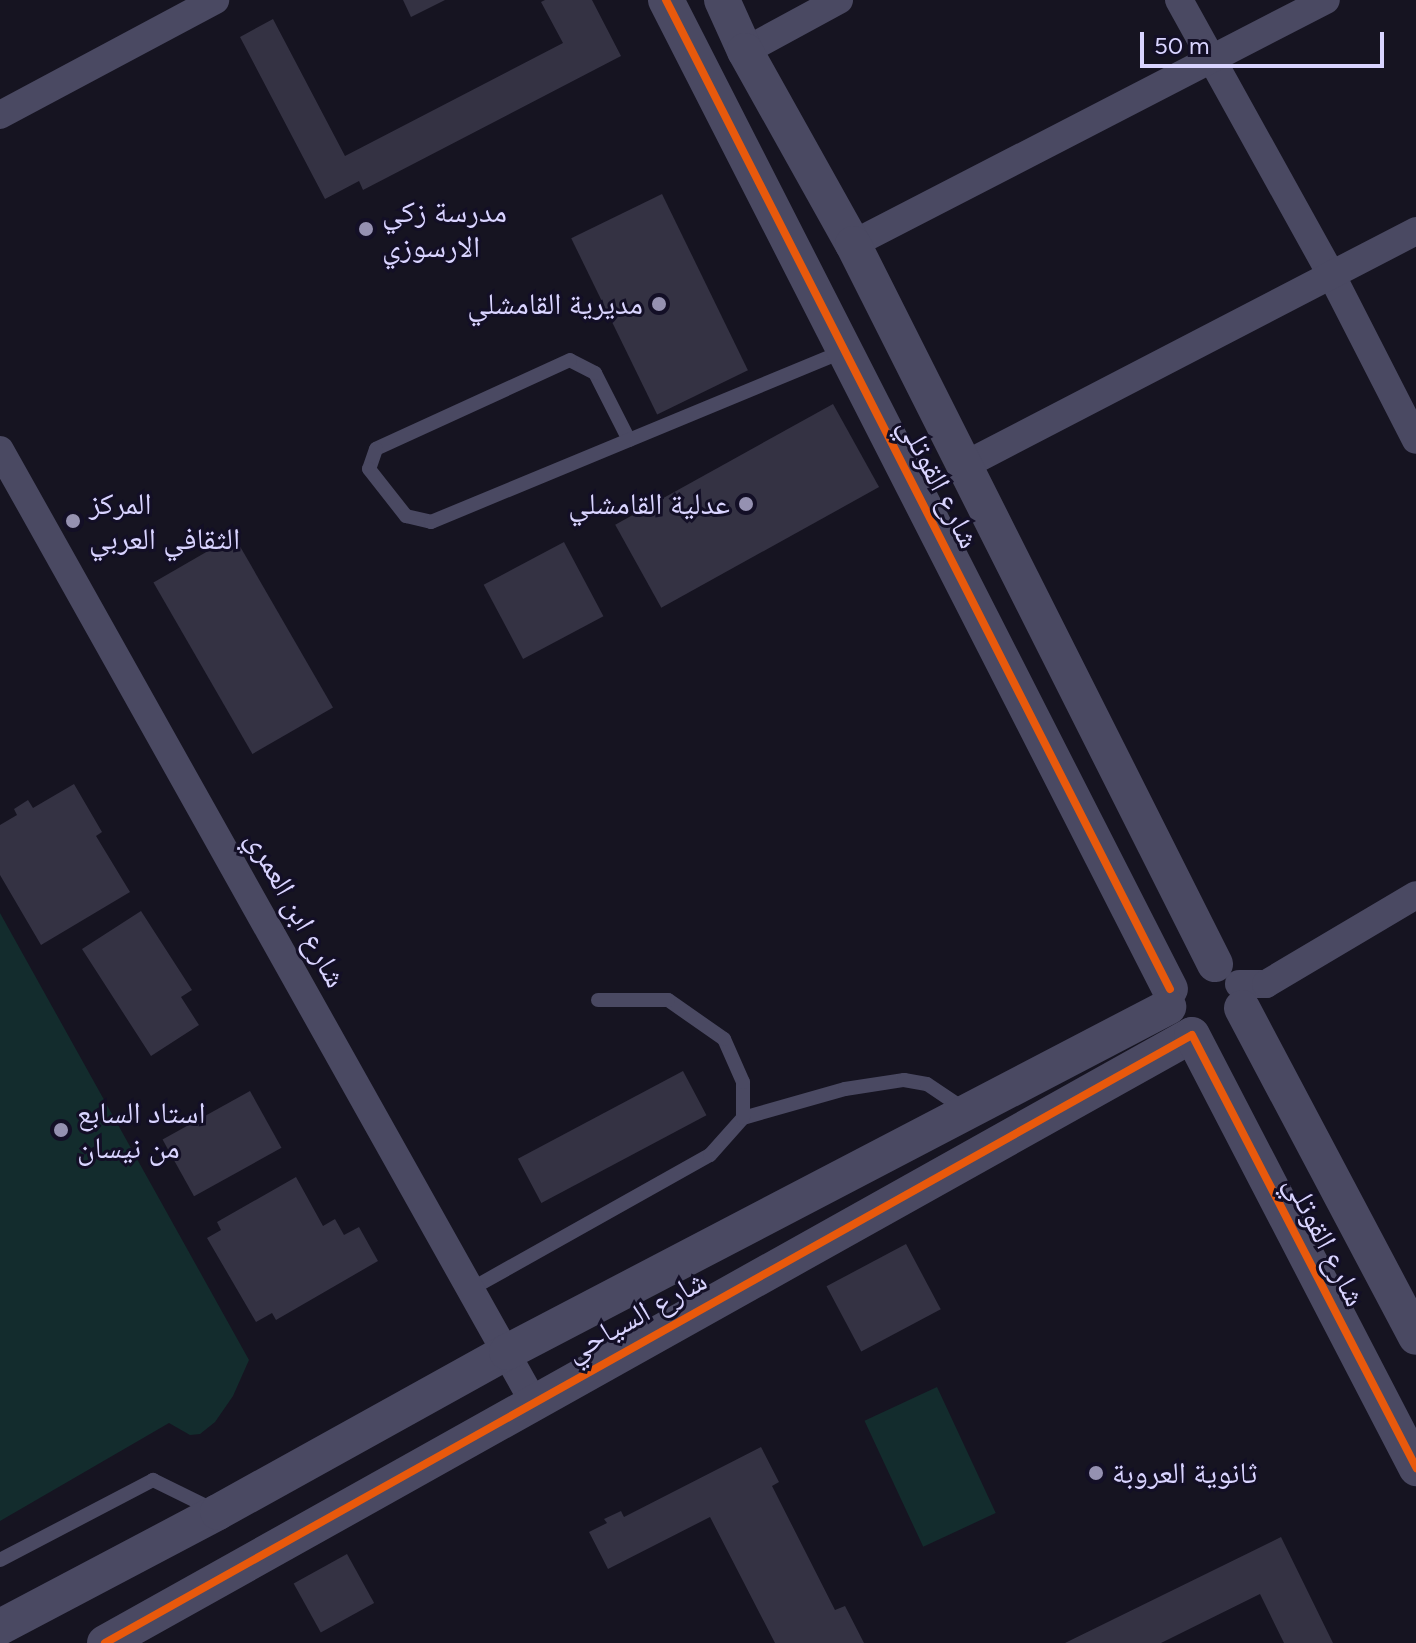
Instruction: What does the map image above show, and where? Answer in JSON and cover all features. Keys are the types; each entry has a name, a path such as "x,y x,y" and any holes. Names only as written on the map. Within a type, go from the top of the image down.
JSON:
{"street":[{"path":"0,115 215,0"},
{"name":"شارع القوتلي","path":"666,0 1169,998"},
{"name":"شارع القوتلي","path":"722,0 745,51 853,244 1416,1337"},
{"path":"745,51 839,0"},
{"path":"1179,0 1332,276 1416,440"},
{"path":"853,244 1213,61 1326,0"},
{"path":"965,465 1416,231"},
{"name":"شارع ابن العمري","path":"0,450 533,1401"},
{"path":"1232,985 1237,1020 1217,1035 1192,1035 1181,1028 1169,998 1176,976 1188,967 1232,985 1266,984 1416,895"},
{"name":"شارع السياحي","path":"0,1627 218,1512 507,1352 968,1111 1169,998"},
{"name":"شارع القوتلي","path":"1192,1035 1416,1468"},
{"name":"شارع السياحي","path":"105,1643 1192,1035"}],"lane":[{"path":"629,440 595,373 570,360 376,449 369,469 406,516 431,522 845,351"},
{"path":"598,1000 668,1000 724,1039 743,1082 743,1118"},
{"path":"471,1289 710,1155 743,1118 845,1089 904,1080 927,1084 968,1111"},
{"path":"0,1560 153,1480 218,1512"}],"green space":[{"name":"استاد السابع من نيسان","path":"0,913 249,1360 233,1396 215,1422 200,1434 190,1435 169,1423 0,1521"},
{"path":"937,1387 996,1513 923,1547 864,1421"}],"building":[{"path":"403,0 445,0 411,17"},
{"path":"592,0 621,56 363,190 359,181 325,199 240,37 273,19 345,156 563,43 541,2"},
{"name":"مديرية القامشلي","path":"662,194 748,370 657,414 571,238"},
{"name":"عدلية القامشلي","path":"833,404 879,487 661,608 615,525"},
{"path":"234,536 333,707 252,754 153,582"},
{"path":"564,542 603,616 523,659 484,585"},
{"path":"74,784 102,832 96,836 130,892 41,945 0,875 0,825 17,815 14,809 28,800 33,808"},
{"path":"141,911 192,990 181,997 199,1025 151,1056 82,949"},
{"path":"683,1071 706,1115 541,1203 518,1159"},
{"path":"250,1091 282,1148 194,1196 163,1139"},
{"path":"296,1177 323,1226 335,1219 344,1235 359,1227 378,1261 276,1320 272,1313 256,1322 207,1238 221,1230 217,1222"},
{"path":"906,1244 941,1309 861,1352 827,1286"},
{"path":"761,1447 779,1482 772,1486 835,1610 845,1606 864,1643 775,1643 710,1517 608,1569 589,1532 607,1523 604,1519 621,1511 624,1517"},
{"path":"1281,1537 1333,1643 1284,1643 1260,1594 1161,1643 1065,1643"},
{"path":"347,1554 374,1603 321,1633 294,1584"}],"cycle path":[{"path":"666,0 1170,989"},
{"path":"105,1643 1192,1035 1416,1468"}],"place":[{"name":"مدرسة زكي الارسوزي","path":"366,229"},
{"name":"مديرية القامشلي","path":"659,304"},
{"name":"عدلية القامشلي","path":"746,504"},
{"name":"المركز الثقافي العربي","path":"73,521"},
{"name":"استاد السابع من نيسان","path":"61,1130"},
{"name":"ثانوية العروبة","path":"1096,1473"}]}
